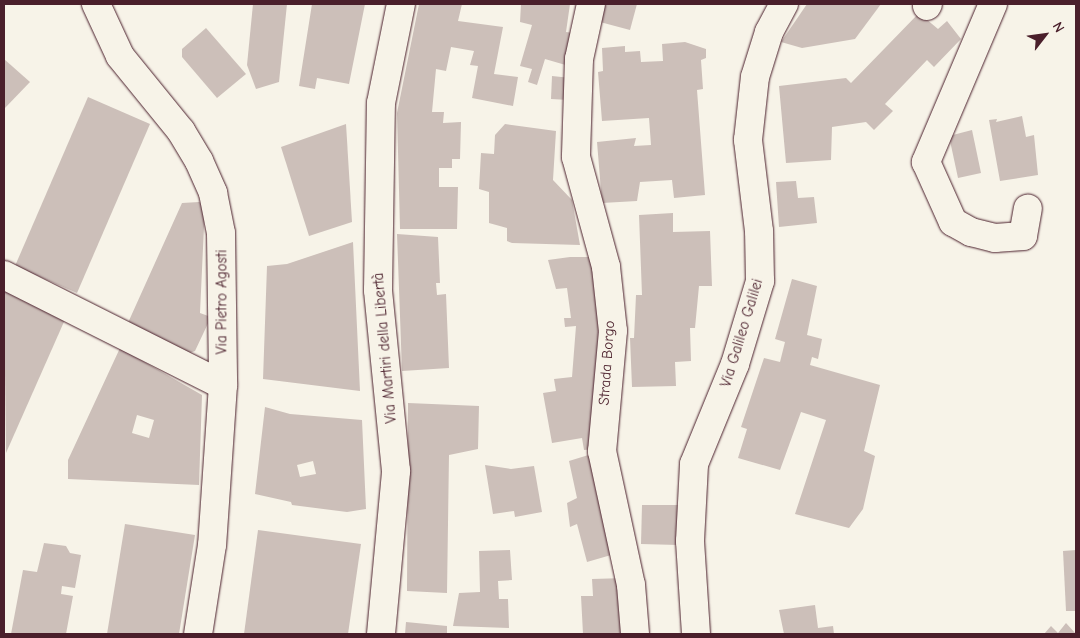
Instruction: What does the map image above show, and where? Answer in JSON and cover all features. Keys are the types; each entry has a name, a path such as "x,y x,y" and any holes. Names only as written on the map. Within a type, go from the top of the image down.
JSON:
{"street":[{"name":"Via Pietro Agosti","path":"96,4 120,56 181,131 212,193 221,233 224,277 223,385 212,545 198,634"},
{"name":"Via Martiri della Libertà","path":"381,634 396,471 378,290 381,103 401,4"},
{"name":"Strada Borgo","path":"592,4 579,59 576,157 606,267 613,331 602,451 631,585 635,634"},
{"name":"Via Galileo Galilei","path":"696,634 690,541 694,464 735,364 760,281 759,231 748,140 755,77 769,32 784,4"},
{"path":"993,4 926,162 952,222 971,232 995,238 1023,236 1028,208"},
{"path":"4,275 223,385"}],"building":[{"path":"253,4 287,4 279,82 256,89 247,65"},
{"path":"312,4 365,4 349,84 317,78 315,89 299,86"},
{"path":"419,4 462,4 458,21 503,27 494,74 518,77 513,106 472,98 478,66 470,65 474,51 451,47 446,71 436,69 432,112 444,112 443,123 461,122 460,159 452,159 452,168 439,168 439,187 458,187 457,229 400,229 397,113"},
{"path":"521,4 570,4 566,32 574,33 569,66 545,59 537,85 528,82 532,69 520,66 532,25 520,22"},
{"path":"609,4 637,4 630,30 600,22 604,6"},
{"path":"807,4 881,4 855,39 802,48 781,42"},
{"path":"919,13 938,29 947,21 961,39 934,67 927,60 885,104 893,111 874,130 866,122 832,127 831,160 786,163 779,86 846,78 851,83"},
{"path":"206,28 246,74 217,98 182,57 182,49"},
{"path":"685,42 706,49 706,58 701,60 703,89 697,90 705,195 674,198 672,180 640,182 637,201 602,203 597,142 636,138 634,146 651,145 649,118 602,121 598,72 603,71 602,48 625,46 625,52 640,51 641,62 663,61 662,44"},
{"path":"4,59 30,82 4,109"},
{"path":"552,76 571,78 569,100 551,99"},
{"path":"88,97 150,124 77,293 15,266"},
{"path":"1022,116 1026,137 1034,135 1038,175 1000,181 989,120 997,119 996,122"},
{"path":"346,124 352,222 309,236 281,147"},
{"path":"505,124 556,131 553,180 572,200 580,245 512,243 507,241 507,228 489,223 489,192 479,189 481,153 494,154 495,135"},
{"path":"972,130 981,173 958,178 949,136"},
{"path":"796,181 798,198 814,197 817,223 779,227 776,182"},
{"path":"199,202 205,205 200,313 211,317 195,351 181,356 127,325 182,203"},
{"path":"673,213 673,232 710,231 712,286 699,286 695,328 690,328 691,361 675,362 676,386 632,387 630,338 634,338 636,295 642,295 639,215"},
{"path":"397,234 438,237 440,283 436,283 437,295 446,294 449,368 402,371"},
{"path":"353,242 360,391 263,379 267,266 287,264"},
{"path":"570,257 596,257 604,323 594,449 584,450 582,438 552,443 543,393 556,391 554,379 572,377 576,326 565,327 564,318 571,318 567,288 556,289 548,260"},
{"path":"792,279 817,286 807,335 822,339 818,359 812,357 810,365 880,385 864,451 875,456 863,509 849,528 795,514 826,420 801,412 780,470 738,458 747,429 741,427 764,358 780,362 785,342 775,339"},
{"path":"6,288 67,315 6,453 4,294"},
{"path":"120,348 202,395 199,485 68,479 68,460","holes":["137,415 154,420 149,438 132,433"]},
{"path":"408,403 479,406 478,449 449,455 447,593 407,591"},
{"path":"265,407 290,414 362,420 366,509 347,512 292,505 291,502 255,494","holes":["313,461 316,474 300,477 297,465"]},
{"path":"595,453 604,484 595,486 597,495 603,493 618,553 587,562 577,524 570,527 567,503 577,498 569,461"},
{"path":"485,465 511,469 534,466 542,512 515,517 514,511 493,514"},
{"path":"642,505 680,505 678,545 641,544"},
{"path":"125,524 195,535 179,634 107,634"},
{"path":"258,530 361,544 348,634 244,634"},
{"path":"44,543 66,546 70,553 81,555 75,588 62,586 61,594 73,596 66,634 11,634 23,570 37,572"},
{"path":"510,550 512,580 498,581 499,599 508,599 509,628 453,626 459,593 480,592 479,551"},
{"path":"1076,550 1076,611 1066,611 1063,551"},
{"path":"625,578 627,634 583,634 581,596 593,596 592,579"},
{"path":"815,605 818,628 833,626 834,634 784,634 779,610"},
{"path":"406,622 447,626 447,634 405,634"},
{"path":"1066,623 1076,634 1044,634 1051,626 1058,633"}]}
